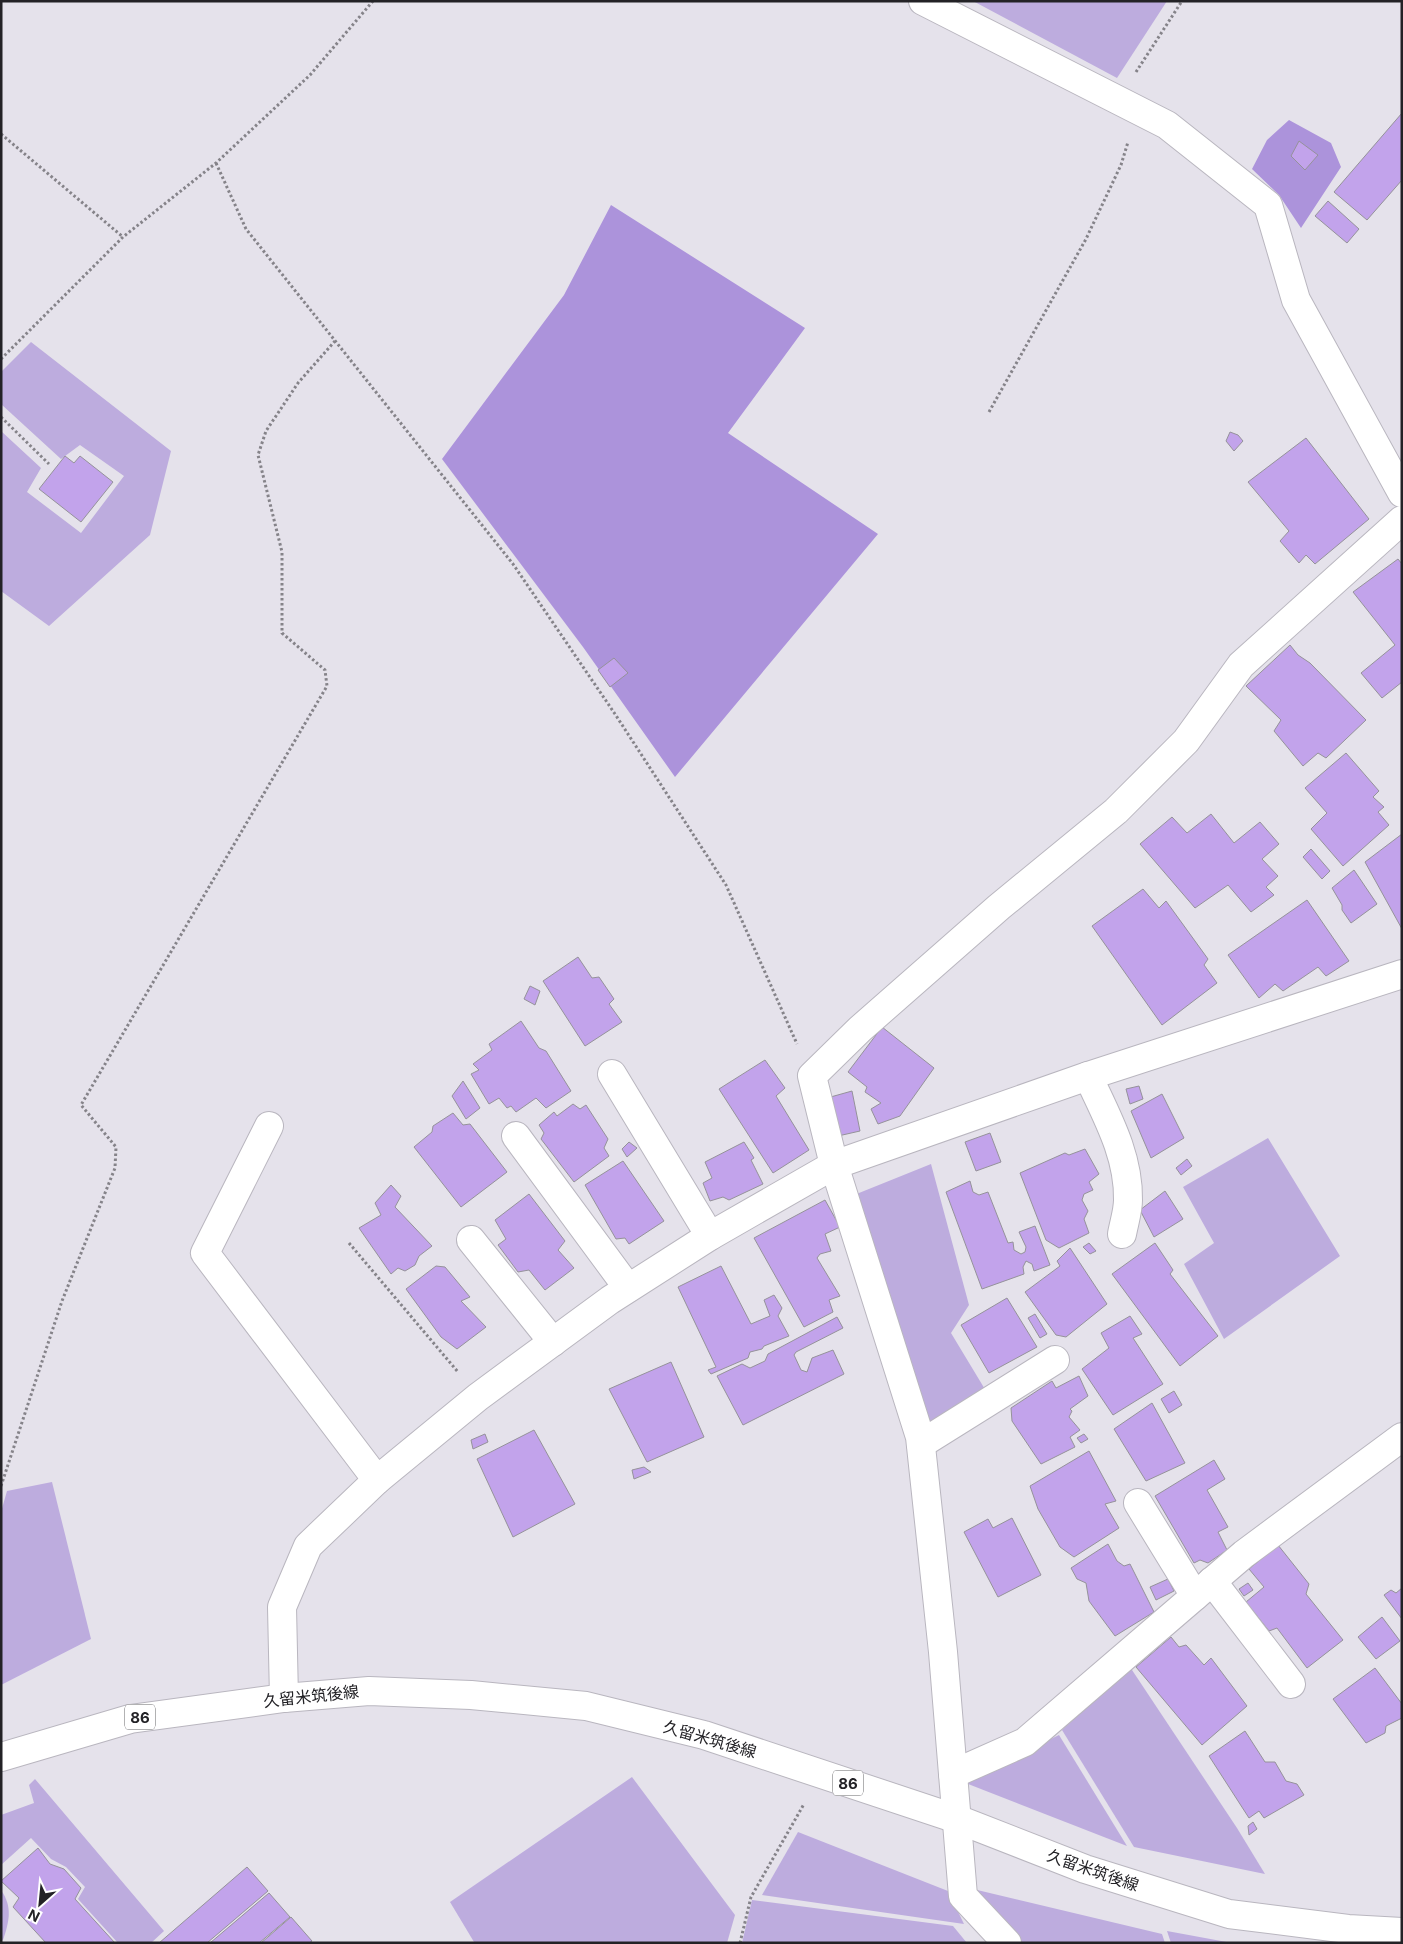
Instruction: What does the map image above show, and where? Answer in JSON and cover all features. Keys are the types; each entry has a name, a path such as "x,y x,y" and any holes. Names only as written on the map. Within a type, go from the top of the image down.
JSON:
{"street":[{"path":"924,1 1167,125 1268,205 1296,300 1402,492"},
{"path":"1007,1943 963,1896 943,1652 920,1437 834,1166 812,1076 860,1029 999,907 1116,811 1186,741 1241,665 1402,520"},
{"path":"284,1698 282,1607 308,1546 377,1480 478,1397 628,1288 710,1236 834,1166 1088,1076 1402,974"},
{"path":"612,1074 710,1236"},
{"path":"1088,1076 1116,1136 1126,1170 1128,1201 1122,1234"},
{"path":"269,1126 205,1254 377,1480"},
{"path":"516,1136 628,1288"},
{"path":"471,1240 553,1342"},
{"path":"921,1444 1055,1360"},
{"path":"954,1774 1025,1742 1244,1554 1402,1438"},
{"path":"1138,1503 1204,1588 1291,1684"},
{"name":"久留米筑後線","path":"1,1757 130,1719 284,1698 370,1691 471,1694 586,1706 704,1735 957,1819 1085,1869 1229,1914 1348,1929 1402,1932"}],"path":[{"path":"1,359 123,237 216,163 310,75 373,1"},
{"path":"989,412 1086,239 1120,165 1128,105 1182,1"},
{"path":"1,134 123,237"},
{"path":"216,163 246,229 513,564 615,714 726,885 812,1076"},
{"path":"1,1486 62,1301 114,1168 116,1147 80,1105 327,686 326,670 282,633 282,552 258,455 266,431 298,383 335,341"},
{"path":"1,417 49,464"},
{"path":"348,1243 478,1397"},
{"path":"740,1943 752,1897 800,1812 817,1773"}],"shaded area":[{"path":"973,1 1167,1 1117,78"},
{"path":"1289,120 1331,143 1341,167 1301,228 1279,195 1252,169 1267,140"},
{"path":"611,205 805,328 728,433 878,534 675,777 583,647 442,459 564,295"},
{"path":"31,342 171,451 150,535 49,626 1,591 1,431 41,468 27,492 81,533 124,476 80,445 61,459 1,404 1,372"},
{"path":"1268,1138 1340,1256 1224,1339 1184,1264 1214,1243 1183,1187"},
{"path":"931,1164 969,1305 951,1333 986,1391 932,1428 854,1195"},
{"path":"52,1482 91,1639 1,1685 1,1512 7,1491"},
{"path":"1130,1667 1237,1828 1265,1874 1134,1847 1062,1730"},
{"path":"1059,1735 1127,1846 963,1782"},
{"path":"632,1777 735,1915 727,1943 473,1943 450,1902"},
{"path":"35,1779 164,1931 151,1943 118,1943 78,1899 85,1887 66,1867 51,1859 31,1838 1,1865 1,1815 34,1803 29,1785"},
{"path":"798,1832 948,1891 964,1924 762,1895"},
{"path":"973,1889 1162,1934 1165,1943 1008,1943"},
{"path":"1,1890 7,1902 9,1915 3,1940 1,1939"},
{"path":"752,1900 953,1926 967,1943 742,1943"},
{"path":"1167,1931 1232,1943 1171,1943"}],"building":[{"path":"1402,113 1402,180 1367,220 1334,192"},
{"path":"1299,141 1318,155 1305,170 1291,156"},
{"path":"1328,201 1359,229 1347,243 1315,216"},
{"path":"1230,432 1238,435 1243,441 1234,451 1226,441"},
{"path":"1306,438 1369,519 1315,564 1306,555 1299,563 1280,541 1289,531 1248,482"},
{"path":"65,456 74,463 80,456 113,482 81,522 39,489"},
{"path":"1398,559 1402,564 1402,682 1382,698 1361,673 1395,645 1353,592"},
{"path":"1290,645 1366,720 1326,758 1318,753 1303,766 1274,731 1281,720 1246,686"},
{"path":"614,658 628,673 610,687 598,670"},
{"path":"1346,753 1379,791 1373,797 1384,807 1378,812 1389,825 1343,866 1311,829 1327,813 1305,788"},
{"path":"1211,814 1234,843 1260,822 1279,844 1262,859 1278,876 1266,887 1274,895 1251,912 1228,885 1195,908 1140,844 1172,817 1187,833"},
{"path":"1402,834 1402,929 1365,862"},
{"path":"1311,849 1330,871 1322,879 1303,857"},
{"path":"1354,870 1377,904 1351,923 1342,910 1342,905 1332,888"},
{"path":"1143,889 1159,908 1166,901 1208,959 1204,965 1217,983 1162,1025 1092,926"},
{"path":"1307,900 1349,961 1326,976 1318,967 1283,991 1275,984 1259,998 1228,955"},
{"path":"578,957 592,978 599,977 614,999 609,1004 622,1022 585,1046 543,981"},
{"path":"530,986 540,991 535,1005 524,999"},
{"path":"521,1021 539,1048 546,1051 571,1091 546,1108 536,1098 516,1112 511,1106 507,1108 499,1098 489,1104 471,1074 479,1070 473,1064 492,1050 489,1044"},
{"path":"882,1027 934,1068 900,1116 878,1124 871,1109 881,1103 865,1092 867,1087 848,1072"},
{"path":"765,1060 785,1088 776,1096 809,1150 773,1173 719,1089"},
{"path":"463,1081 480,1108 466,1119 452,1096"},
{"path":"1139,1086 1143,1099 1130,1104 1126,1089"},
{"path":"852,1091 860,1131 838,1136 827,1098"},
{"path":"1162,1094 1184,1138 1151,1158 1131,1111"},
{"path":"573,1104 580,1109 586,1105 608,1139 604,1148 609,1156 574,1182 541,1139 544,1133 539,1125 554,1112 557,1116"},
{"path":"453,1113 463,1125 470,1124 507,1172 461,1207 414,1147 432,1132 433,1126"},
{"path":"990,1133 1001,1162 976,1171 965,1142"},
{"path":"629,1142 637,1148 627,1157 622,1149"},
{"path":"744,1142 754,1158 751,1160 763,1184 729,1200 723,1197 710,1201 703,1183 712,1178 705,1162"},
{"path":"1085,1149 1099,1174 1089,1182 1093,1190 1084,1194 1082,1200 1088,1211 1084,1219 1089,1233 1059,1248 1046,1240 1020,1173 1065,1153 1069,1155"},
{"path":"1187,1159 1192,1166 1181,1175 1176,1168"},
{"path":"623,1161 664,1221 629,1244 625,1238 616,1239 585,1185"},
{"path":"970,1181 973,1192 979,1195 988,1192 1008,1243 1013,1242 1014,1250 1021,1254 1025,1252 1026,1247 1019,1232 1035,1226 1050,1265 1034,1271 1032,1264 1026,1261 1023,1267 1024,1274 982,1289 946,1192"},
{"path":"391,1185 401,1196 395,1207 432,1246 419,1256 415,1265 405,1271 398,1268 391,1274 359,1228 381,1215 375,1203"},
{"path":"1165,1191 1183,1219 1154,1237 1140,1210"},
{"path":"529,1194 565,1241 558,1250 574,1268 545,1290 529,1270 518,1272 498,1245 506,1239 495,1220"},
{"path":"825,1200 840,1227 825,1234 831,1251 820,1254 817,1258 840,1296 829,1300 833,1312 804,1327 754,1238"},
{"path":"1089,1243 1096,1251 1090,1254 1083,1247"},
{"path":"1155,1243 1173,1270 1170,1274 1218,1336 1180,1366 1112,1274"},
{"path":"1070,1248 1107,1304 1066,1337 1056,1335 1025,1292 1060,1266 1057,1261"},
{"path":"436,1266 445,1267 470,1297 461,1301 486,1327 457,1349 441,1337 406,1289"},
{"path":"721,1266 751,1324 770,1316 764,1300 774,1295 782,1308 778,1316 789,1336 764,1346 762,1349 750,1352 748,1358 711,1374 708,1370 716,1367 678,1287"},
{"path":"1007,1298 1037,1347 989,1373 961,1325"},
{"path":"1035,1314 1047,1334 1040,1338 1028,1318"},
{"path":"1130,1316 1142,1334 1133,1338 1163,1384 1113,1415 1082,1369 1109,1348 1101,1333"},
{"path":"837,1317 843,1328 796,1352 794,1355 801,1370 807,1372 812,1358 833,1350 844,1374 743,1425 717,1376 742,1364 750,1368 765,1361 768,1354"},
{"path":"671,1362 704,1437 647,1462 609,1389"},
{"path":"1079,1376 1088,1396 1070,1409 1072,1411 1069,1417 1080,1430 1070,1437 1075,1447 1041,1464 1012,1421 1011,1408 1052,1381 1056,1388"},
{"path":"1174,1391 1182,1405 1169,1413 1161,1399"},
{"path":"1152,1403 1185,1463 1146,1481 1114,1429"},
{"path":"534,1430 575,1504 513,1537 477,1459"},
{"path":"485,1434 488,1442 473,1449 471,1440"},
{"path":"1084,1434 1088,1439 1081,1443 1077,1438"},
{"path":"1089,1451 1116,1501 1105,1504 1119,1528 1074,1557 1060,1547 1038,1509 1030,1486"},
{"path":"1214,1460 1225,1479 1207,1490 1228,1527 1218,1532 1227,1550 1208,1563 1200,1560 1194,1563 1155,1496"},
{"path":"644,1467 651,1472 634,1479 632,1470"},
{"path":"1012,1518 1041,1575 998,1597 964,1532 988,1519 993,1528"},
{"path":"1108,1544 1117,1561 1124,1566 1130,1564 1154,1612 1115,1636 1089,1601 1086,1583 1077,1579 1071,1568"},
{"path":"1278,1545 1309,1584 1306,1594 1343,1640 1307,1668 1277,1628 1269,1631 1246,1602 1264,1587 1249,1569"},
{"path":"1168,1579 1174,1591 1156,1600 1150,1587"},
{"path":"1248,1583 1253,1590 1244,1596 1239,1589"},
{"path":"1402,1588 1402,1619 1384,1595 1391,1590 1396,1593"},
{"path":"1382,1617 1400,1641 1376,1659 1358,1637"},
{"path":"1171,1637 1179,1647 1186,1645 1204,1665 1211,1658 1247,1706 1202,1745 1136,1667"},
{"path":"1375,1668 1402,1704 1402,1718 1386,1726 1385,1733 1366,1743 1333,1699"},
{"path":"1245,1731 1265,1762 1275,1762 1286,1781 1297,1784 1304,1795 1264,1818 1259,1811 1249,1818 1209,1756"},
{"path":"1253,1822 1257,1829 1249,1835 1248,1826"},
{"path":"38,1848 50,1864 64,1869 81,1888 75,1899 115,1943 46,1943 13,1907 19,1898 1,1881"},
{"path":"247,1867 268,1891 207,1943 159,1943"},
{"path":"269,1893 290,1917 259,1943 210,1943"},
{"path":"291,1917 312,1941 309,1943 261,1943"}]}
